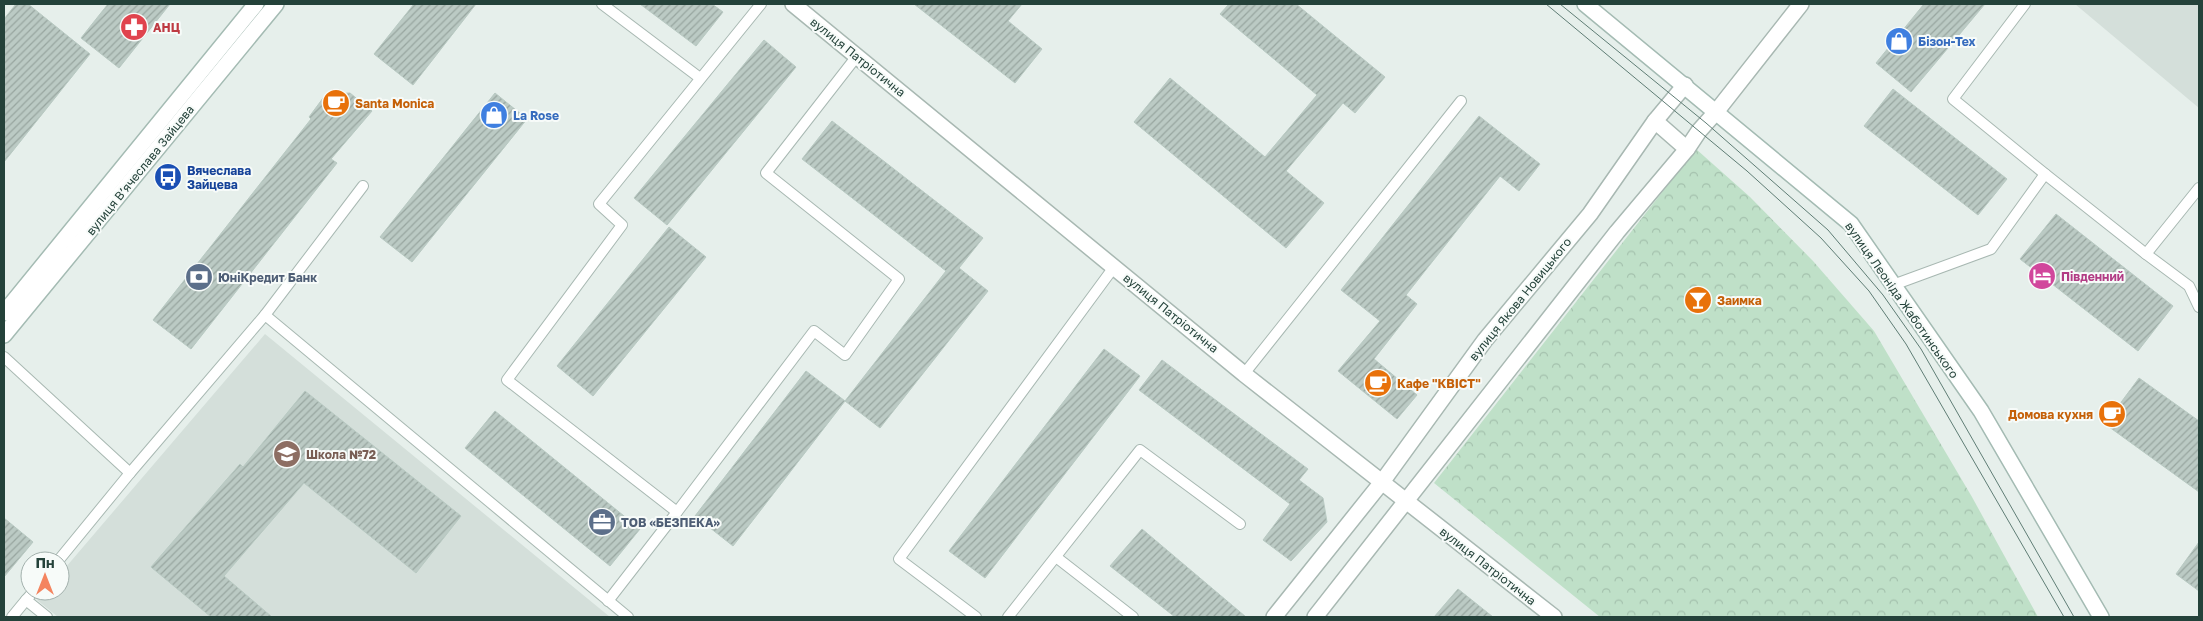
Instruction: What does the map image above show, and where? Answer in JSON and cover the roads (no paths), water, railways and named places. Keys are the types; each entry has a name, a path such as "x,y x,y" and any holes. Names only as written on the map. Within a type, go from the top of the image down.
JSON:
{"street":[{"name":"вулиця Вʼячеслава Зайцева","path":"4,314 256,4"},
{"name":"вулиця Вʼячеслава Зайцева","path":"4,335 276,4"},
{"name":"вулиця Патріотична","path":"793,4 1244,374 1554,617"},
{"name":"вулиця Леоніда Жаботинського","path":"1586,4 1851,224 1981,412 2101,617"},
{"path":"1315,617 1616,232 1687,149 1698,131 1716,112 1801,4"},
{"name":"вулиця Якова Новицького","path":"1274,617 1382,482 1485,340 1590,214 1655,121 1685,85"},
{"path":"1655,121 1687,149"}],"lane":[{"path":"602,4 700,78"},
{"path":"677,512 507,380 622,224 599,204 761,4"},
{"path":"2025,4 1953,99 2045,174 2189,286 2199,307"},
{"path":"608,601 814,331 845,355 899,279 766,173 857,56"},
{"path":"1244,374 1461,101"},
{"path":"1893,285 1991,249 2045,174"},
{"path":"66,551 130,473 265,316 364,186"},
{"path":"2146,254 2199,188"},
{"path":"976,617 899,559 1114,266"},
{"path":"265,316 628,617"},
{"path":"4,357 130,473"},
{"path":"1008,617 1140,450 1240,524"},
{"path":"1056,557 1133,617"},
{"path":"12,617 25,601"},
{"path":"27,601 47,617"}],"tram line":[{"path":"1546,4 1747,171 1821,238 1869,291 1906,344 2064,617"},
{"path":"1560,4 1706,123 1828,230 1883,295 1921,349 2074,617"}],"place":[{"name":"АНЦ","path":"134,27"},
{"name":"Бізон-Тех","path":"1899,41"},
{"name":"Santa Monica","path":"336,103"},
{"name":"La Rose","path":"494,115"},
{"name":"Вячеслава Зайцева","path":"168,177"},
{"name":"Південний","path":"2042,276"},
{"name":"ЮніКредит Банк","path":"199,277"},
{"name":"Заимка","path":"1698,300"},
{"name":"Кафе \"КВІСТ\"","path":"1378,383"},
{"name":"Домова кухня","path":"2112,414"},
{"name":"Школа №72","path":"287,454"},
{"name":"ТОВ «БЕЗПЕКА»","path":"602,522"}]}
